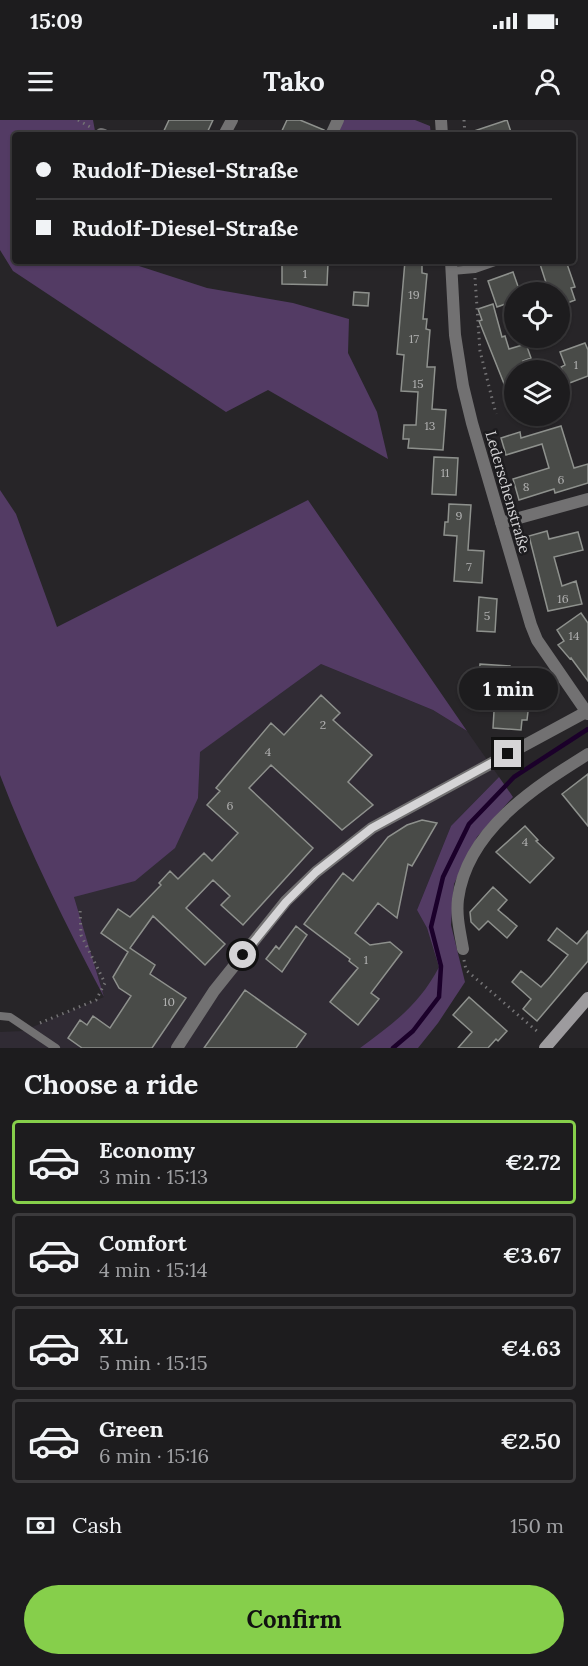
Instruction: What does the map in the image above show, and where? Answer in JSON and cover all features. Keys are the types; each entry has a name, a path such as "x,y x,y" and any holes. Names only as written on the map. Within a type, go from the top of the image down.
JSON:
{"street":[{"name":"Lederschenstraße","path":"451,266 455,335 463,386 501,523 537,640 587,713"},
{"path":"501,523 588,499"},
{"path":"177,1048 214,991 286,902 316,872 372,828 587,713"},
{"path":"463,950 458,917 458,898 462,883 477,851 510,808 546,780 588,754"},
{"path":"548,1045 588,998"}],"lane":[{"path":"451,266 475,269 489,264"},
{"path":"0,1016 10,1017 56,1048"}],"path":[{"path":"475,269 480,351 496,414"},
{"path":"27,1028 96,1000 105,982 81,935 80,908"},
{"path":"463,950 466,970 548,1045"}],"shaded area":[{"path":"0,120 93,120 94,132 12,132 12,264 136,264 207,288 293,303 349,319 348,353 377,412 388,459 268,390 226,412 13,271 0,250"},
{"path":"342,120 415,120 430,126 431,132 336,132"},
{"path":"0,490 16,514 57,627 308,500 467,731 433,710 321,664 200,752 198,798 175,848 135,881 74,897 104,997 49,888 0,775"},
{"path":"321,664 433,710 467,731 499,777 451,826 417,910 427,928 439,967 428,989 404,1016 360,1048 0,1048 0,1032 23,1031 104,997 74,897 198,798 199,752"},
{"path":"499,777 513,797 477,837 454,884 451,925 465,982 418,1048 360,1048 414,1003 439,967 427,928 417,910 451,826"}],"building":[{"path":"169,120 213,120 207,132 163,132"},
{"path":"287,120 300,120 324,130 324,132 281,132"},
{"path":"507,120 511,132 471,132"},
{"path":"282,264 328,264 327,285 282,284"},
{"path":"405,264 422,264 422,273 427,274 423,319 427,319 426,329 430,330 427,367 435,367 432,409 446,410 443,450 408,448 409,439 403,439 404,425 416,425 418,392 401,391 404,355 397,354"},
{"path":"540,264 567,264 575,287 571,288 575,300 570,302 570,282 546,282"},
{"path":"513,272 516,282 504,282 504,305 497,307 488,281"},
{"path":"354,292 369,293 368,306 353,305"},
{"path":"493,304 502,337 504,336 504,348 527,348 531,358 504,360 504,384 479,321 482,320 478,309"},
{"path":"585,343 588,350 588,376 570,383 570,360 563,360 560,352"},
{"path":"561,426 574,468 588,464 588,483 555,493 554,489 519,500 513,479 549,468 542,444 506,455 501,438 520,432 521,438"},
{"path":"434,457 458,458 456,495 432,494"},
{"path":"449,504 471,505 468,550 484,551 482,583 454,581 457,536 444,535 445,522 448,522"},
{"path":"547,531 549,539 578,532 583,550 554,557 562,586 576,581 582,604 548,611 529,536"},
{"path":"479,597 497,599 495,632 477,631"},
{"path":"581,613 588,623 588,681 558,645 564,641 557,630"},
{"path":"480,664 510,666 508,702 529,703 527,720 522,720 521,730 493,728 496,678 479,677"},
{"path":"321,695 340,713 333,720 372,755 348,782 373,805 342,830 271,765 249,788 313,848 243,925 221,905 230,896 213,880 186,908 225,944 205,965 153,916 130,948 155,965 150,974 186,998 152,1048 82,1048 68,1038 80,1020 87,1025 93,1016 110,1028 131,996 119,988 113,977 128,952 101,933 118,909 130,917 161,885 159,883 170,871 178,879 204,853 212,861 238,833 207,805 220,791 216,788 271,723 284,735"},
{"path":"588,774 588,826 562,794"},
{"path":"422,820 437,823 412,866 408,864 397,918 378,903 355,933 370,945 390,942 402,952 371,993 379,999 358,1025 330,1002 358,968 349,961 350,959 304,924 343,873 353,881 388,837 407,825"},
{"path":"525,826 538,840 536,841 554,858 530,883 496,852"},
{"path":"493,887 507,900 498,910 517,926 507,938 488,921 479,930 471,922 470,912"},
{"path":"296,926 307,935 282,972 266,959 276,946 279,949"},
{"path":"557,928 577,944 588,931 588,961 537,1021 523,1009 531,999 512,982 521,971 541,987 550,977 568,955 548,940"},
{"path":"245,990 306,1034 296,1048 204,1048"},
{"path":"469,997 507,1031 488,1048 458,1048 472,1032 453,1015"}],"waterway":[{"path":"393,1048 413,1031 439,997 441,966 431,927 443,877 469,824 514,777 588,729"}],"route":[{"path":"243,955 286,902 316,872 372,828 508,754"}]}
